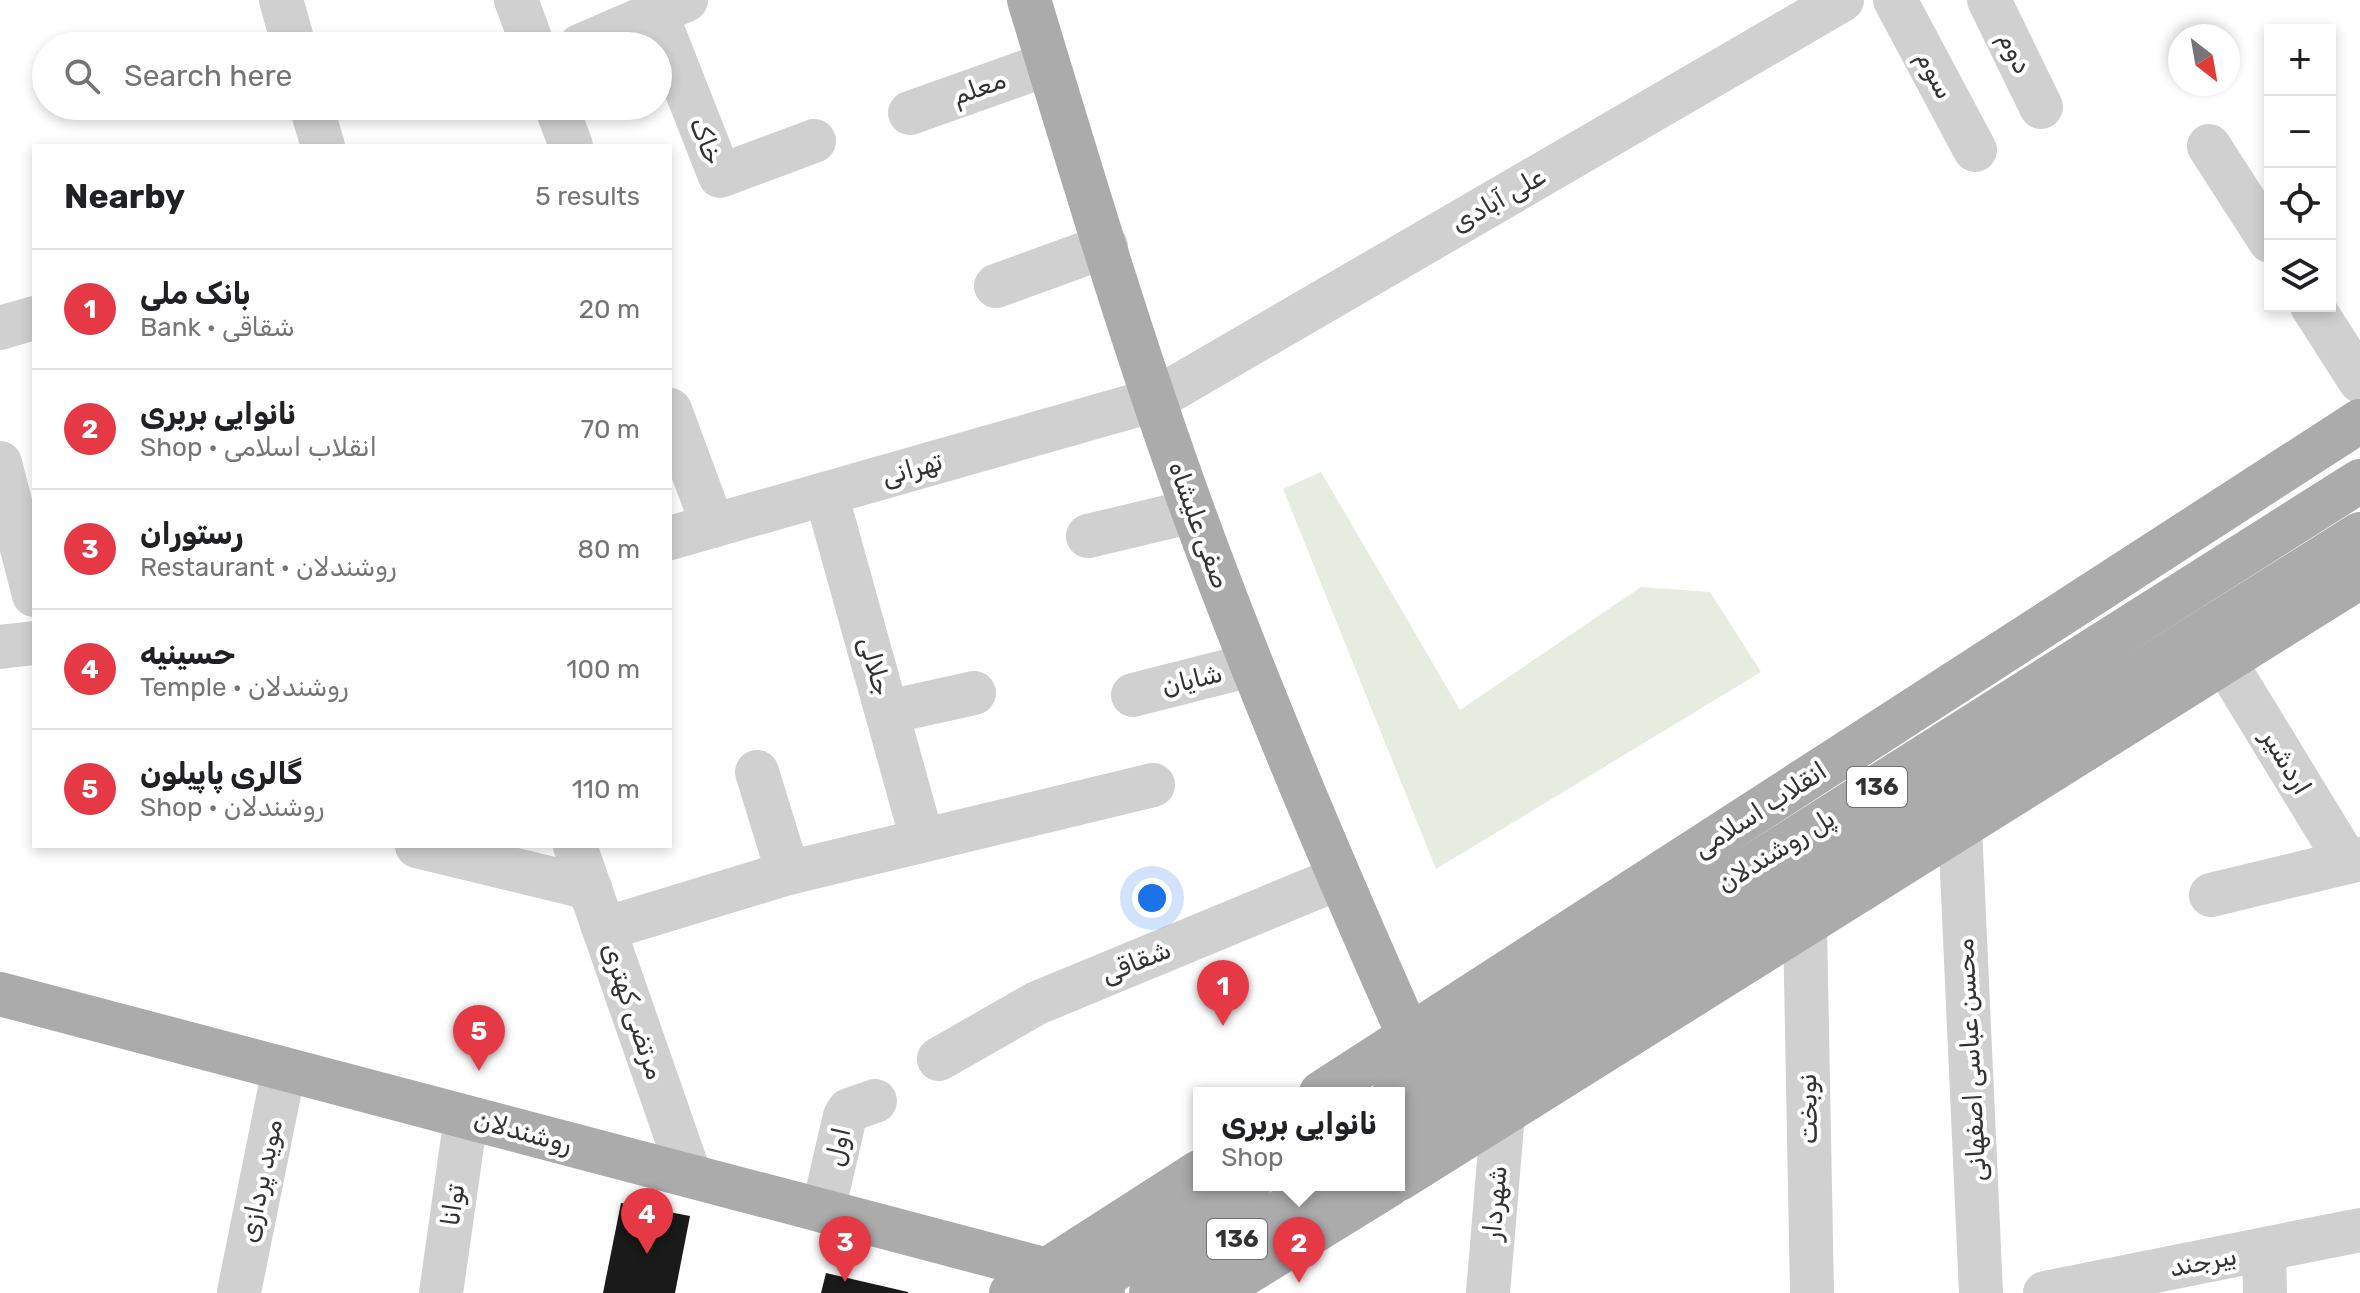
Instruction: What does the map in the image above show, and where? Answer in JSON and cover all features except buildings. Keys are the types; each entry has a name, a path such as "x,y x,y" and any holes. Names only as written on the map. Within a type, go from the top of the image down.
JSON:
{"main road":[{"name":"صفی علیشاه","path":"1029,0 1154,400 1193,511 1251,665 1339,878 1409,1036"},
{"name":"انقلاب اسلامی","path":"1330,1087 2360,421"},
{"name":"پل روشندلان","path":"1403,1087 2360,481"},
{"name":"پل روشندلان","path":"1405,1133 2360,534"},
{"path":"1405,1175 2360,577"},
{"path":"1602,913 1596,941 1632,1009 1662,1015"},
{"name":"روشندلان","path":"0,994 823,1211 1045,1285 1103,1293"},
{"path":"1045,1285 1186,1180"},
{"path":"1186,1180 1163,1206 1159,1224 1166,1254 1187,1277 1224,1290 1380,1191"},
{"name":"136","path":"1045,1285 1237,1191"},
{"name":"136","path":"1151,1293 1313,1191"}],"street":[{"path":"281,0 290,32"},
{"path":"516,0 528,32"},
{"name":"علی آبادی","path":"1154,400 1842,0"},
{"name":"سوم","path":"1895,0 1975,150"},
{"name":"دوم","path":"1989,0 2041,107"},
{"path":"613,32 671,7"},
{"name":"خاک","path":"671,7 720,176 814,141"},
{"name":"معلم","path":"910,113 1048,64"},
{"path":"315,120 322,144"},
{"path":"561,120 570,144"},
{"path":"2209,146 2269,240"},
{"path":"996,286 1106,246"},
{"path":"2316,312 2360,381"},
{"path":"0,328 32,319"},
{"name":"تهرانی","path":"672,537 1154,400"},
{"path":"672,415 713,526"},
{"path":"0,463 26,533 32,580"},
{"name":"جلالی","path":"826,494 922,839"},
{"path":"1088,536 1193,511"},
{"path":"0,647 32,643"},
{"name":"اردشیر","path":"2211,895 2353,861 2225,662"},
{"name":"شایان","path":"1133,695 1251,665"},
{"path":"888,712 974,693"},
{"path":"757,772 788,873"},
{"path":"604,929 788,873 1153,785"},
{"name":"محسن عباسی اصفهانی","path":"1960,827 1981,1293"},
{"path":"425,848 590,888"},
{"name":"مرتضی کهتری","path":"576,848 690,1176"},
{"name":"شقاقی","path":"939,1059 1037,1003 1339,878"},
{"name":"نوبخت","path":"1805,925 1812,1293"},
{"name":"موید پردازی","path":"239,1292 284,1069"},
{"name":"اول","path":"823,1211 845,1116 849,1110 875,1101"},
{"name":"شهردار","path":"1488,1293 1503,1113"},
{"name":"توانا","path":"441,1293 466,1117"},
{"name":"بیرجند","path":"2045,1293 2360,1230"},
{"path":"2264,1250 2265,1293"}],"shaded area":[{"path":"1321,472 1460,710 1641,587 1710,592 1761,672 1436,869 1283,489"}],"place":[{"name":"بانک ملی","path":"1223,1026"},
{"name":"گالری پاپیلون","path":"479,1071"},
{"name":"حسینیه","path":"647,1254"},
{"name":"رستوران","path":"845,1282"},
{"name":"نانوایی بربری","path":"1299,1283"}]}
